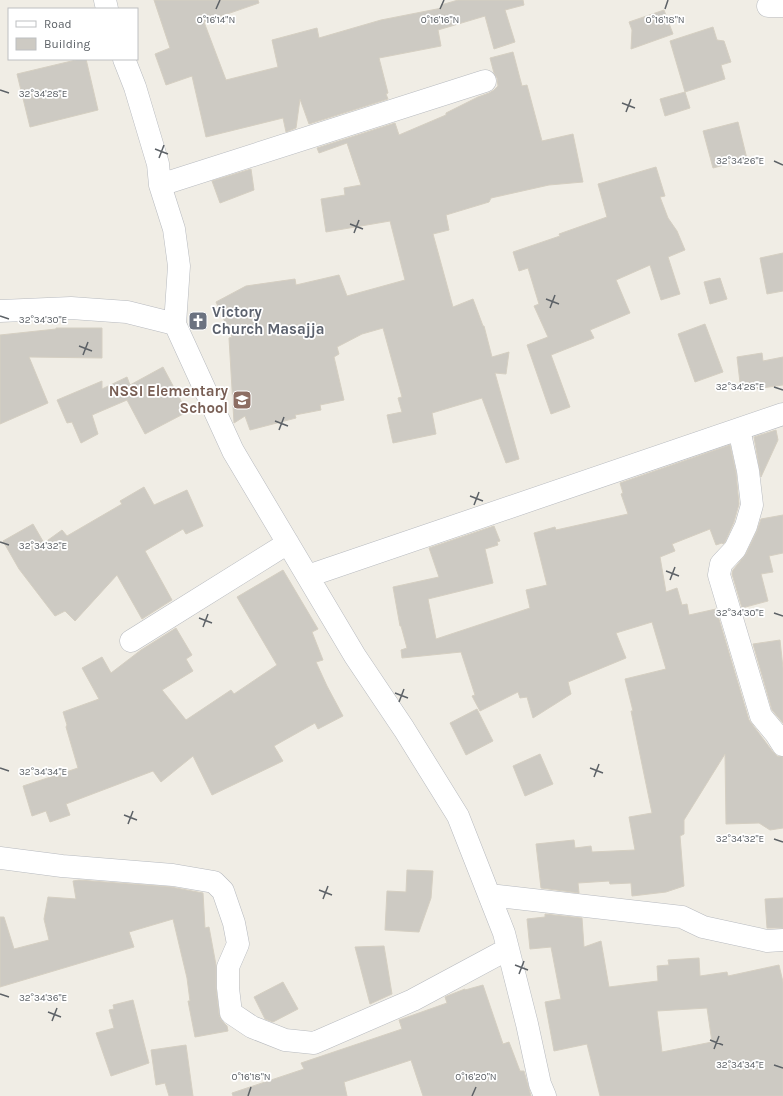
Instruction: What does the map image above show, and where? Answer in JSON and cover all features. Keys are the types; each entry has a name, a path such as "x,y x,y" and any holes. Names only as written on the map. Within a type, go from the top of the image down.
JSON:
{"street":[{"path":"124,60 135,87 158,164 160,185 174,229 179,266 175,324 233,451 355,656 404,729 458,816 504,933 527,1024 540,1084 545,1096"},
{"path":"160,185 485,81"},
{"path":"0,312 79,309 127,312 175,324"},
{"path":"308,576 783,414"},
{"path":"739,429 748,471 752,505 746,526 734,549 721,564 719,575 761,716 783,745"},
{"path":"131,641 288,543"},
{"path":"0,858 62,866 173,875 214,882 224,891 234,923 238,944 228,967 228,988 231,1013 252,1027 285,1040 314,1043 413,1000 508,949"},
{"path":"489,895 682,918 703,927 724,932 767,941 783,940"}],"building":[{"path":"154,0 258,0 259,3 204,22 226,80 278,67 272,40 317,28 319,38 381,20 442,8 441,5 458,0 523,0 524,5 505,10 515,42 494,49 485,16 438,30 441,46 379,58 388,93 386,94 388,99 309,124 300,99 296,128 286,132 283,118 206,137 192,76 166,85 155,54 170,48"},
{"path":"664,10 673,34 631,49 632,30 629,22"},
{"path":"713,27 717,40 724,41 731,62 721,65 725,79 685,92 670,41"},
{"path":"513,52 522,86 527,85 542,141 573,134 583,182 549,185 491,198 489,202 446,215 449,230 433,234 453,307 473,299 484,326 492,357 509,352 506,374 495,373 519,459 506,463 482,398 432,413 436,434 393,443 387,415 402,412 398,398 402,397 383,328 362,334 337,347 339,354 334,357 344,400 320,405 321,410 295,415 296,418 250,430 245,416 234,423 229,338 232,337 216,302 246,286 295,279 296,285 339,275 347,296 405,280 390,221 326,232 321,199 345,195 344,188 361,185 347,143 319,153 317,148 395,123 399,135 446,115 446,113 494,90 498,86 497,78 490,58"},
{"path":"76,60 86,60 98,110 30,127 17,74"},
{"path":"685,92 690,108 665,116 660,99"},
{"path":"738,122 747,159 713,168 703,131"},
{"path":"656,167 665,196 660,197 668,218 677,231 685,250 668,257 680,294 661,300 650,265 616,280 630,313 590,330 594,338 551,355 570,407 551,414 527,345 548,337 534,306 539,304 528,268 519,271 513,252 560,236 559,234 607,217 598,184"},
{"path":"251,169 254,190 220,203 212,181"},
{"path":"783,253 783,291 767,294 760,258"},
{"path":"720,278 727,299 710,304 704,282"},
{"path":"705,324 723,372 695,382 678,334"},
{"path":"56,328 102,328 102,358 29,357 48,403 0,424 0,335"},
{"path":"762,353 763,361 783,357 783,385 741,391 737,357"},
{"path":"163,367 187,412 145,434 127,400 92,415 98,434 81,443 72,422 67,423 57,400 102,381 102,389 127,377 130,385"},
{"path":"776,430 778,440 761,477 754,437"},
{"path":"730,445 736,473 739,504 734,522 725,542 723,544 716,545 710,529 672,544 675,551 660,557 666,592 677,588 682,605 687,604 689,615 716,609 749,720 773,752 777,756 783,757 783,828 770,830 759,823 726,824 725,754 684,820 684,834 680,836 684,886 666,892 632,896 631,883 610,884 609,881 578,883 579,893 541,888 536,844 574,840 575,848 591,846 592,852 635,850 629,817 652,813 631,711 633,711 625,679 666,669 652,622 616,633 626,658 568,682 571,694 533,718 527,697 520,698 518,692 480,711 472,696 475,695 461,652 402,658 401,650 407,648 400,626 393,587 439,577 429,548 494,526 500,541 497,542 498,545 485,549 493,583 428,599 436,639 530,608 526,590 547,585 534,533 555,527 556,530 628,514 621,494 623,493 620,483"},
{"path":"144,487 154,505 187,490 203,526 186,534 183,529 145,551 172,600 142,619 117,575 75,621 65,611 55,616 19,569 3,541 33,524 44,543 62,530 67,536 122,504 120,501"},
{"path":"783,515 783,553 769,556 773,572 761,574 768,601 742,608 732,574 733,570 746,554 761,519"},
{"path":"283,570 318,629 312,632 323,660 316,662 343,716 318,729 315,723 274,746 283,761 212,795 193,756 161,782 153,771 66,804 70,815 50,822 46,811 32,816 23,786 78,768 63,712 99,699 82,668 102,657 111,673 141,650 176,628 192,655 186,659 193,671 162,690 186,720 231,690 234,694 277,665 237,597"},
{"path":"780,640 783,668 783,723 772,710 753,644"},
{"path":"477,709 493,741 466,755 450,723"},
{"path":"540,754 553,784 525,796 513,766"},
{"path":"407,870 433,871 431,898 419,932 385,930 387,891 406,892"},
{"path":"79,880 171,887 203,893 205,928 209,927 216,965 216,988 219,1014 221,1020 227,1026 228,1031 195,1037 188,1001 190,1001 187,978 173,919 129,932 134,947 0,987 0,917 4,917 14,949 49,940 44,919 48,897 76,899 73,881"},
{"path":"783,898 783,928 767,928 765,899"},
{"path":"545,914 582,918 584,947 601,941 609,987 658,981 657,966 669,965 668,960 699,958 700,976 727,972 728,976 779,965 783,982 783,1096 600,1096 587,1044 554,1051 545,1002 561,999 551,947 530,949 527,919 545,917","holes":["707,1008 712,1042 662,1052 657,1011"]},
{"path":"384,946 392,994 370,1004 355,947"},
{"path":"283,982 298,1009 273,1022 265,1019 254,997"},
{"path":"483,985 503,1044 509,1042 520,1071 524,1071 531,1096 423,1096 411,1060 344,1082 347,1096 233,1096 232,1093 304,1069 301,1063 402,1029 399,1020 447,1003 445,997 447,996 465,989"},
{"path":"133,1000 149,1063 111,1076 96,1033 114,1028 109,1010 114,1009 113,1005"},
{"path":"186,1045 193,1096 169,1096 165,1083 156,1085 151,1050"}],"place":[{"name":"Victory Church Masajja","path":"198,321"},
{"name":"NSSI Elementary School","path":"242,400"}]}
